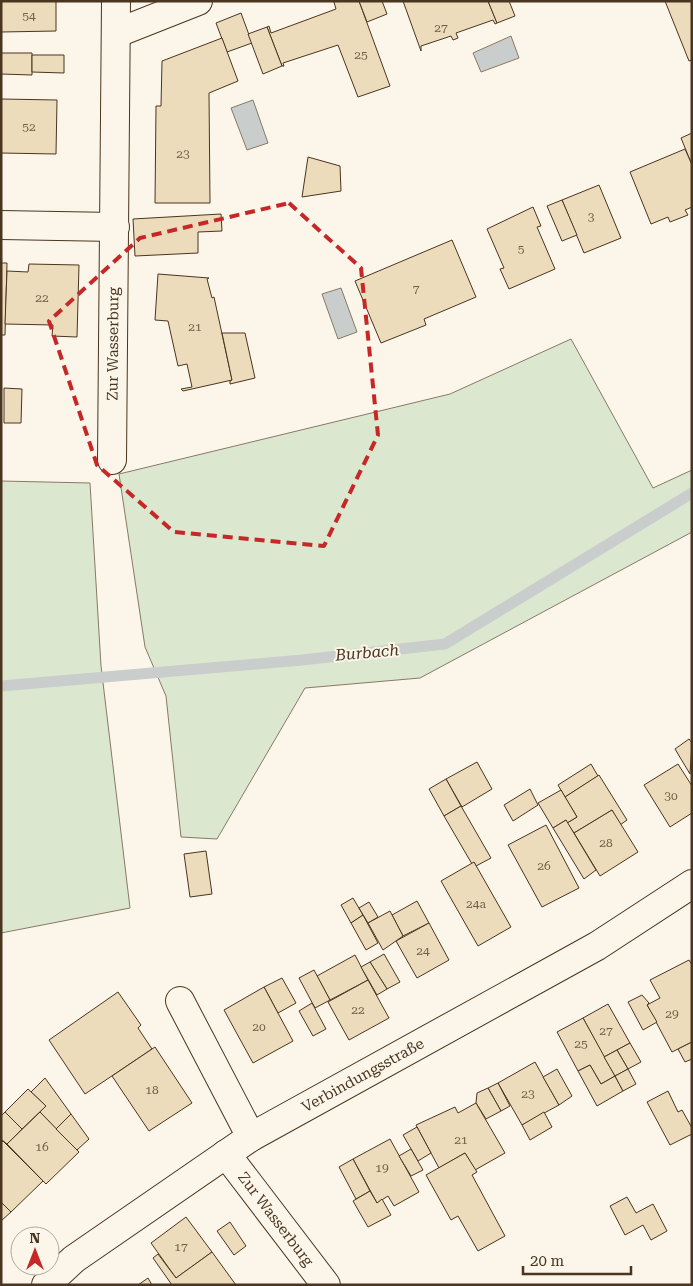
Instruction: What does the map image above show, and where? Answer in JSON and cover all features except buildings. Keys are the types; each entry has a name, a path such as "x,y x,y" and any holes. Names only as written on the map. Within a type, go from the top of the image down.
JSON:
{"street":[{"name":"Zur Wasserburg","path":"112,460 116,227 116,1"},
{"path":"117,33 198,1"},
{"path":"1,225 116,227"},
{"name":"Verbindungsstraße","path":"46,1285 74,1259 251,1137 597,946 692,884"},
{"path":"180,1001 251,1137"},
{"name":"Zur Wasserburg","path":"226,1154 326,1285"}],"highlighted area":[{"path":"289,203 361,268 378,435 324,546 174,532 97,465 49,321 140,238"}],"green space":[{"path":"571,339 653,488 692,470 692,532 420,678 305,688 217,839 181,837 166,696 145,647 119,474 450,394"},
{"path":"1,481 90,483 101,666 130,908 1,933"}],"shaded area":[{"path":"511,36 519,58 481,72 473,53"},
{"path":"253,100 268,143 247,150 231,108"},
{"path":"341,288 357,332 338,339 322,294"}],"waterway":[{"name":"Burbach","path":"1,686 302,660 445,644 692,493"}]}
